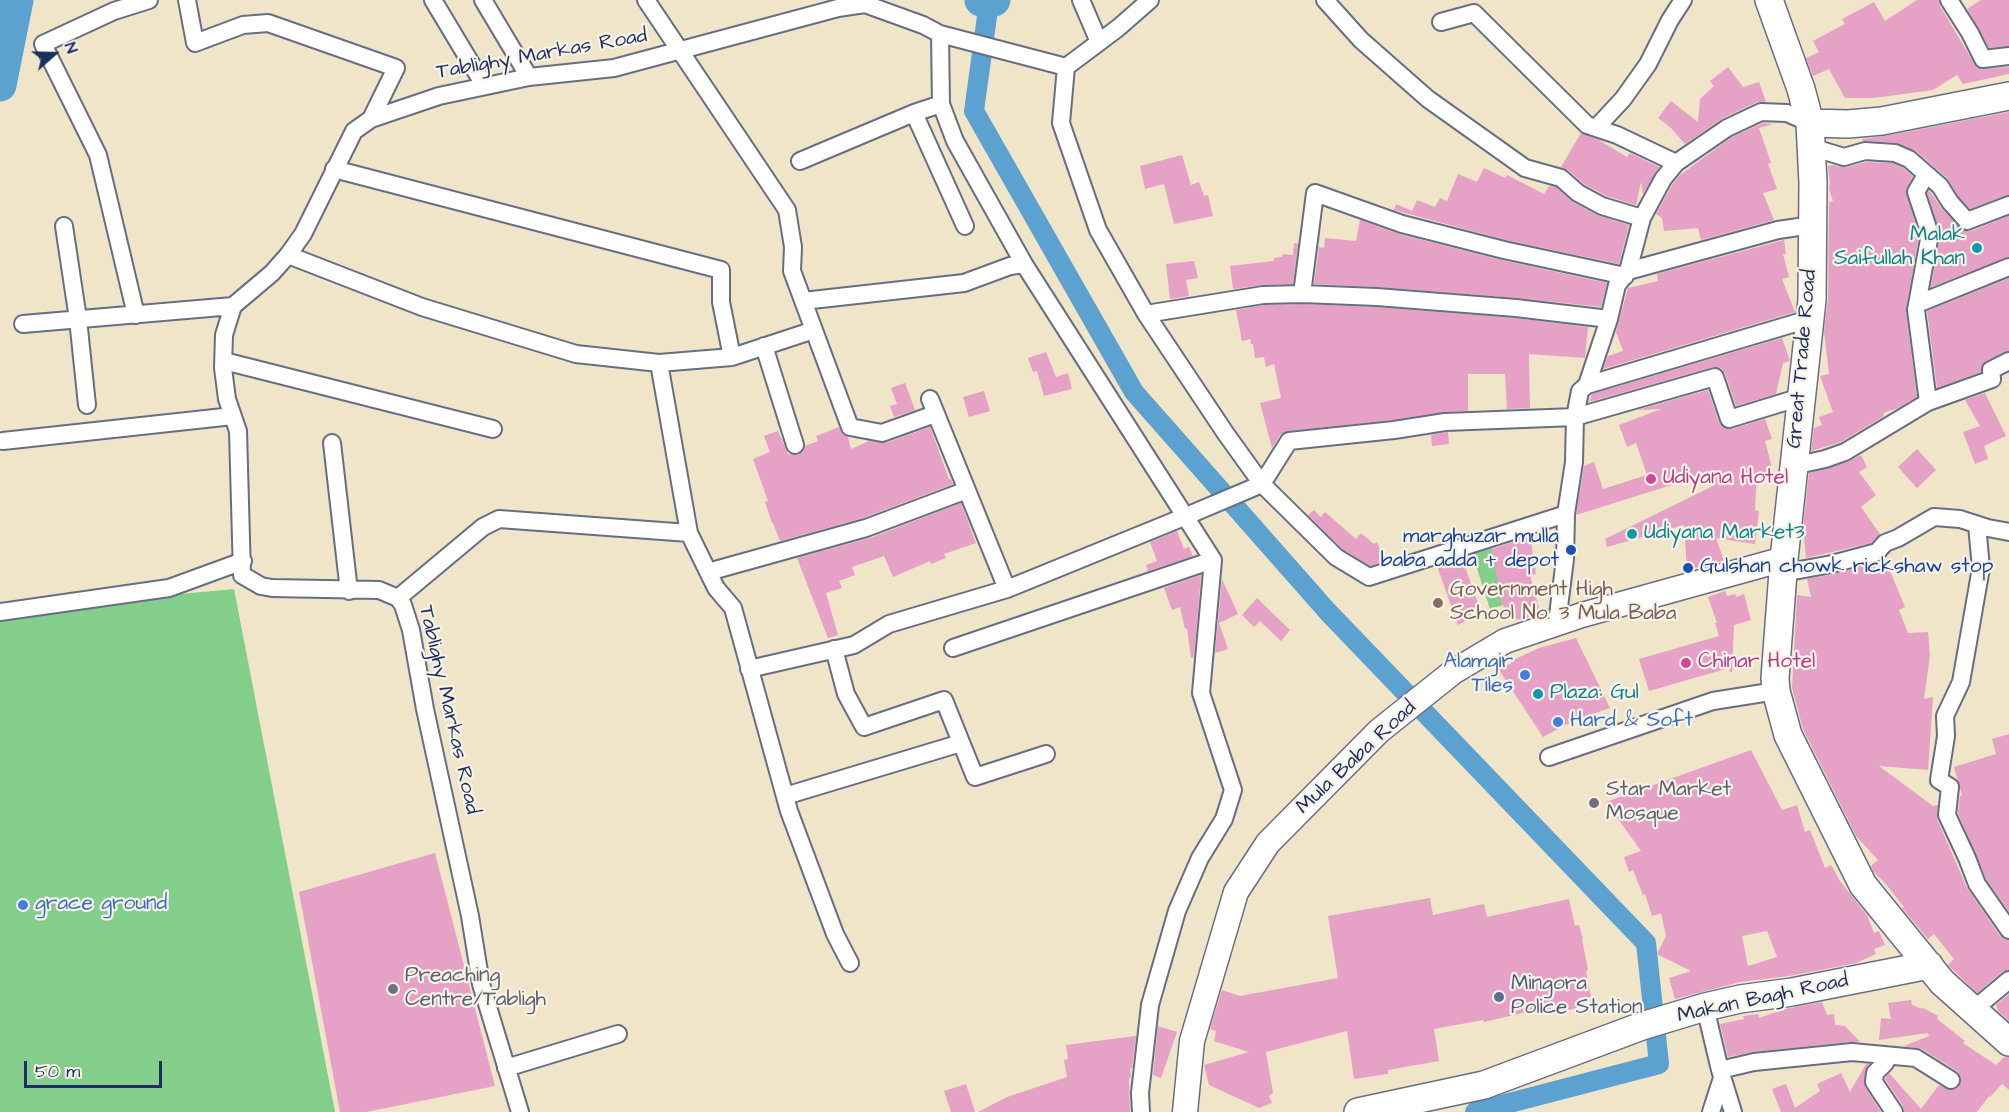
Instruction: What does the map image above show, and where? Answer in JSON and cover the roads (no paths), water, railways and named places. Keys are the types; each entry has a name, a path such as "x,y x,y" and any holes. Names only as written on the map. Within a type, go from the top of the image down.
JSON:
{"main road":[{"name":"Great Trade Road","path":"1769,0 1800,89 1811,135 1813,183 1812,300 1783,566 1776,692 1788,735 1863,885 1942,982 2009,1042"},
{"path":"1811,135 1848,124 1882,121 2009,96"},
{"name":"Mula Baba Road","path":"1185,1112 1192,1041 1236,892 1268,843 1379,731 1454,672 1505,641 1582,615 1783,566"},
{"name":"Makan Bagh Road","path":"1358,1112 1484,1085 1642,1026 1706,1007 1929,965"}],"street":[{"path":"136,315 98,155 43,44 114,11 149,0"},
{"path":"187,0 195,43 243,25 268,23 396,68 371,119"},
{"path":"433,0 484,85"},
{"path":"483,0 529,77"},
{"path":"646,0 787,210 793,247 792,271 850,427 882,433 933,406 1007,589"},
{"path":"1081,0 1097,37"},
{"path":"1150,0 1118,28 1097,37 1066,67 1061,123 1098,230 1146,314 1262,484 1336,557 1369,577 1566,513"},
{"path":"1325,0 1361,40 1428,99 1525,168 1561,178 1578,194 1602,206 1642,218"},
{"path":"1596,128 1623,99 1648,64 1670,20 1683,0"},
{"path":"1949,0 1983,59 2009,56"},
{"path":"865,2 940,34 1066,67"},
{"name":"Tablighy Markas Road","path":"520,1112 481,984 471,916 425,709 408,616 398,598 379,590 272,588 261,586 242,575 238,431 227,399 224,361 224,335 232,306 272,273 288,255 303,234 354,131 371,119 439,96 484,85 529,77 614,68 865,2"},
{"path":"1441,22 1474,13 1587,125 1617,135 1676,163"},
{"path":"940,34 941,104 960,151 1024,264 1213,560 1201,693 1233,790 1224,819 1200,858 1177,911 1150,1005 1140,1093 1141,1112"},
{"path":"800,161 941,104"},
{"path":"1587,385 1609,319 1617,285 1626,273 1642,218 1663,179 1676,163 1727,128 1761,112 1787,114 1811,135 1844,157 1865,152 1895,153 1909,159 1940,186 1950,202 1967,221 2009,206"},
{"path":"914,113 965,226"},
{"path":"334,169 721,270 721,302 732,357"},
{"path":"1928,402 1916,310 1930,234 1916,192 1923,180 1929,176"},
{"path":"1302,294 1315,193 1402,224 1504,250 1626,273 1779,231 1812,225"},
{"path":"64,226 78,319 87,405"},
{"path":"288,255 422,307 576,354 659,363 732,357 814,330"},
{"path":"803,302 964,283 1010,266 1024,264"},
{"path":"1917,304 2009,267"},
{"path":"1146,314 1263,295 1302,294 1377,297 1516,308 1609,319"},
{"path":"23,324 232,306"},
{"path":"1557,624 1565,559 1566,513 1574,462 1575,417 1580,391 1587,385 1809,319"},
{"path":"764,346 795,445"},
{"path":"224,361 493,429"},
{"path":"1793,466 1845,452 1928,402 1992,379 1991,370 2009,361"},
{"path":"659,363 689,533 716,588 732,608 785,796 835,934 850,963"},
{"path":"749,669 854,645 889,624 1007,589 1184,517 1262,484 1289,441 1445,422 1575,417 1715,377 1729,418 1801,396"},
{"path":"3,441 233,416"},
{"path":"332,443 349,591"},
{"path":"708,572 866,528 967,490"},
{"path":"1783,566 1832,564 1878,552 1885,543 1934,517 1960,519 2009,532"},
{"path":"398,598 483,527 499,519 624,535 689,533"},
{"path":"1977,525 1981,568 1961,682 1945,716 1946,736 1939,780 1950,787 1947,815 1977,884 2009,930"},
{"path":"952,648 1213,560"},
{"path":"0,612 169,588 243,561"},
{"path":"834,649 846,694 864,727 944,700 975,777 1046,754"},
{"path":"1549,757 1713,701 1776,692"},
{"path":"785,796 961,743"},
{"path":"1973,1010 2009,980"},
{"path":"1706,1007 1721,1074 1733,1112"},
{"path":"506,1068 618,1034"},
{"path":"1721,1074 1754,1062 1852,1052 1916,1058 1951,1080"},
{"path":"1889,1056 1886,1063 1875,1073 1874,1082 1894,1112"},
{"path":"1711,1112 1721,1074"}],"waterway":[{"path":"0,85 17,0"},
{"path":"981,0 989,2 994,0"},
{"path":"989,2 974,111 1134,392 1328,612 1646,943 1659,1064 1475,1112"}],"place":[{"name":"Malak Saifullah Khan","path":"1977,248"},
{"name":"Udiyana Hotel","path":"1651,479"},
{"name":"Udiyana Market3","path":"1632,534"},
{"name":"marghuzar mulla baba adda + depot","path":"1571,550"},
{"name":"Gulshan chowk rickshaw stop","path":"1688,568"},
{"name":"Government High School No. 3 Mula Baba","path":"1438,603"},
{"name":"Chinar Hotel","path":"1686,663"},
{"name":"Alamgir Tiles","path":"1525,675"},
{"name":"Plaza: Gul","path":"1538,694"},
{"name":"Hard & Soft","path":"1558,722"},
{"name":"Star Market Mosque","path":"1594,803"},
{"name":"grace ground","path":"23,905"},
{"name":"Preaching Centre/Tabligh","path":"393,989"},
{"name":"Mingora Police Station","path":"1499,997"}]}
